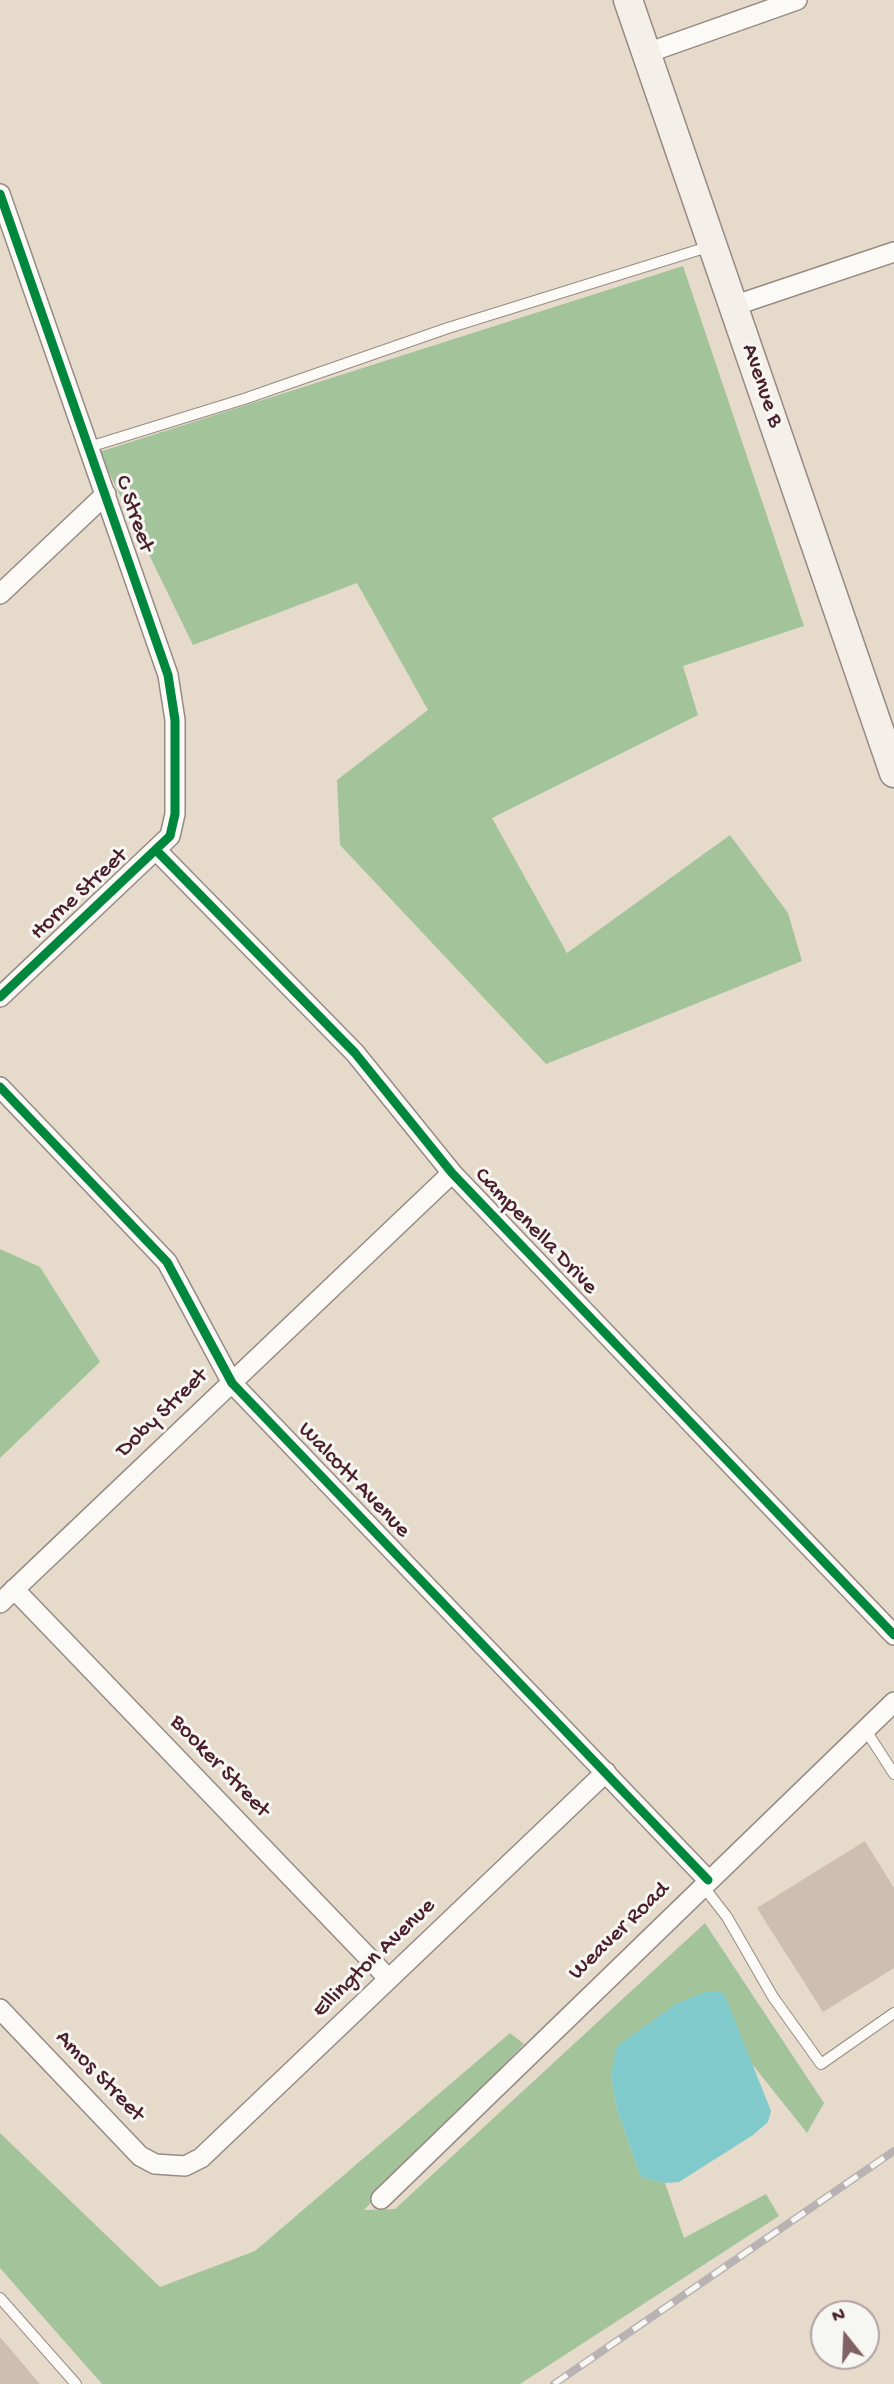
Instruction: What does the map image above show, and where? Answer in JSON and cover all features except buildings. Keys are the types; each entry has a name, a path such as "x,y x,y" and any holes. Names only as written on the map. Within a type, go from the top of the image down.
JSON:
{"main road":[{"name":"Avenue B","path":"628,0 894,773"}],"street":[{"path":"647,53 797,0"},
{"name":"C Street","path":"0,194 168,675 173,709 175,814 170,836 156,850"},
{"path":"733,306 894,252"},
{"path":"0,594 106,494"},
{"name":"Horne Street","path":"0,997 156,850"},
{"name":"Campenella Drive","path":"156,850 355,1053 452,1173 894,1635"},
{"name":"Walcott Avenue","path":"0,1087 167,1262 232,1383 606,1772 705,1883"},
{"name":"Doby Street","path":"7,1596 452,1173"},
{"name":"Booker Street","path":"7,1596 389,1979"},
{"name":"Weaver Road","path":"381,2199 894,1702"},
{"name":"Ellington Avenue","path":"171,2167 185,2166 201,2158 606,1772"},
{"name":"Amos Street","path":"0,2009 140,2155 171,2167"}],"lane":[{"path":"89,447 244,399 448,328 713,246"},
{"path":"865,1730 894,1774"},
{"path":"705,1883 773,1997 821,2064 894,2014"},
{"path":"0,2298 76,2384"}],"green space":[{"path":"683,266 804,626 683,666 698,715 492,818 567,953 730,835 788,913 802,961 546,1064 340,845 337,780 428,710 357,583 193,645 99,452"},
{"path":"0,1249 40,1267 100,1362 0,1458"},
{"path":"705,1923 824,2103 807,2133 752,2064 723,1993 611,2075 617,2110 641,2177 665,2183 684,2238 766,2194 779,2216 520,2384 102,2384 0,2268 0,2133 160,2287 255,2251 510,2033 524,2044 364,2210 395,2209"}],"water":[{"path":"707,1991 724,1993 771,2111 768,2122 753,2135 679,2182 665,2183 641,2177 617,2110 611,2075 617,2046 676,2004"}],"railway":[{"path":"554,2384 894,2151"}],"cycle path":[{"path":"0,194 168,675 175,720 175,814 170,836 0,997"},
{"path":"156,850 355,1053 452,1173 894,1635"},
{"path":"0,1087 167,1262 232,1383 708,1880"}]}
